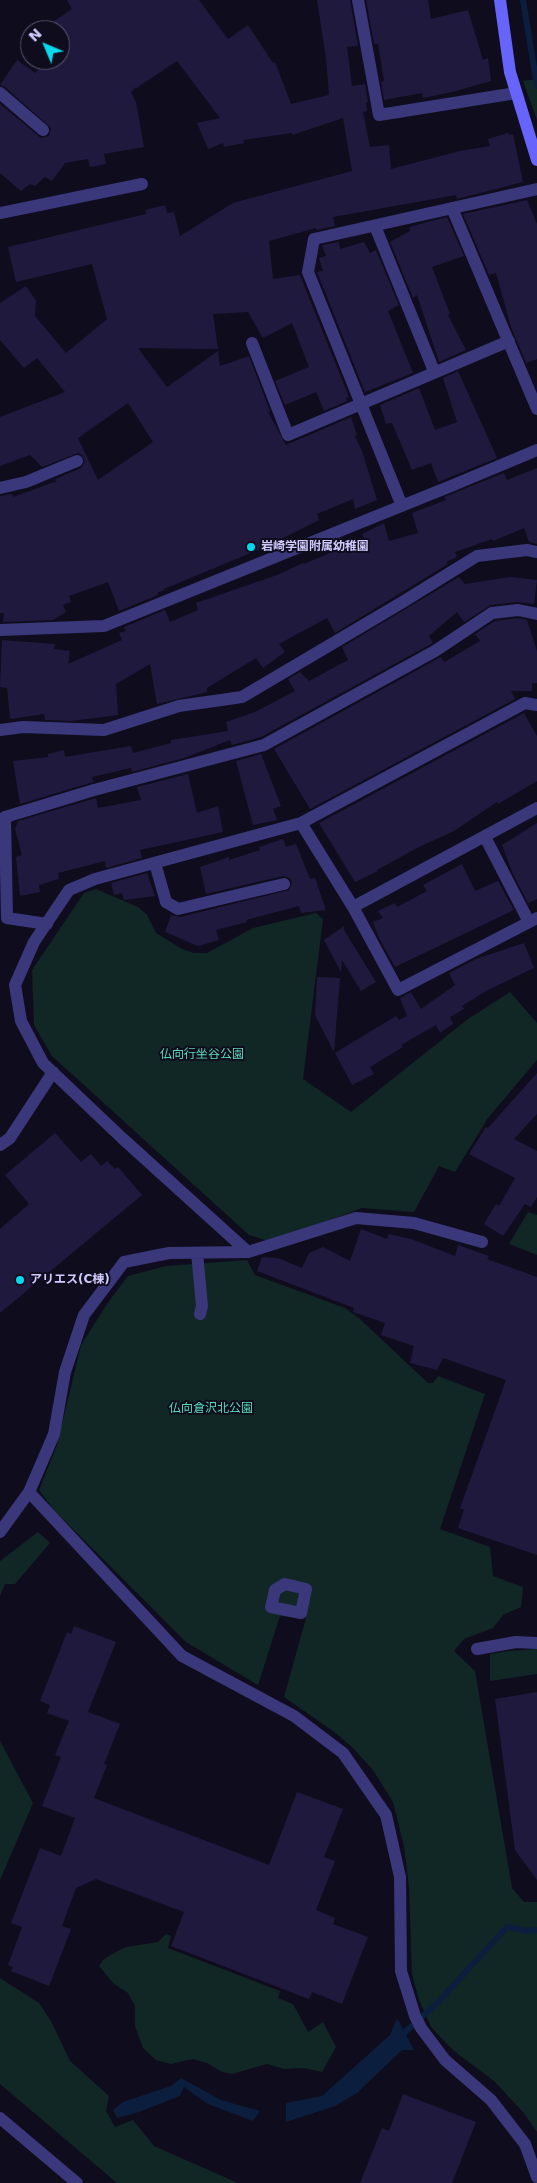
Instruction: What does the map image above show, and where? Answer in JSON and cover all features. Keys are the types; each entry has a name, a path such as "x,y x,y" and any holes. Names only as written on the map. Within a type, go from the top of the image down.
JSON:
{"street":[{"path":"358,0 379,115 516,93"},
{"path":"500,0 510,72 537,160"},
{"path":"0,93 43,130"},
{"path":"0,213 142,184"},
{"path":"402,506 308,272 314,239 537,189"},
{"path":"452,208 537,409"},
{"path":"375,226 434,372"},
{"path":"252,343 288,435 508,341"},
{"path":"0,630 104,626 537,450"},
{"path":"0,488 26,482 77,461"},
{"path":"0,730 23,727 104,730 179,706 242,697 401,603 476,556 527,550 537,552"},
{"path":"46,924 7,918 5,817 94,790 264,745 435,651 492,613 518,610 537,614"},
{"path":"248,1252 43,1063 21,1021 15,985 34,942 69,890 95,879 301,823 525,703 537,706"},
{"path":"353,907 537,808"},
{"path":"301,823 353,907 398,990 534,920 485,837"},
{"path":"155,863 166,902 178,909 284,884"},
{"path":"0,1145 10,1138 53,1072"},
{"path":"0,1532 29,1492 54,1434 65,1372 84,1315 124,1262 169,1253 248,1252 356,1218 414,1223 482,1242"},
{"path":"197,1253 202,1306 200,1314"},
{"path":"29,1492 182,1656 294,1716 343,1753 386,1815 400,1877 401,1971 415,2016 421,2028 445,2060 491,2100 514,2129 525,2144 537,2176"},
{"path":"477,1649 516,1642 537,1643"},
{"path":"0,2118 77,2183"}],"green space":[{"path":"537,79 537,120 523,81"},
{"name":"仏向行坐谷公園","path":"96,889 138,907 147,915 156,933 182,949 194,953 207,953 253,928 316,913 323,919 303,1079 351,1112 468,1019 510,992 537,1023 537,1060 488,1118 455,1172 439,1166 414,1212 362,1208 272,1242 249,1235 52,1056 34,1025 32,970 84,893"},
{"path":"528,1212 537,1215 537,1255 509,1244"},
{"name":"仏向倉沢北公園","path":"247,1260 255,1275 345,1308 360,1319 428,1383 433,1383 438,1376 485,1394 440,1529 490,1547 493,1576 523,1587 521,1607 503,1615 493,1628 464,1639 454,1651 475,1671 512,1888 524,1902 537,1902 537,2132 523,2112 494,2081 454,2051 431,2027 419,2000 412,1974 409,1887 404,1846 393,1802 373,1770 352,1747 333,1731 284,1697 306,1618 280,1616 258,1685 186,1642 54,1510 39,1490 57,1445 81,1345 109,1301 128,1276 166,1266"},
{"path":"38,1532 50,1543 15,1584 5,1584 0,1596 0,1561"},
{"path":"537,1649 537,1674 490,1681 490,1654"},
{"path":"0,1741 33,1803 0,1880"},
{"path":"166,1934 171,1936 168,1948 280,1991 278,1998 293,2004 308,2032 323,2022 336,2047 322,2072 304,2068 284,2069 267,2064 232,2074 222,2072 207,2063 193,2059 171,2064 156,2060 143,2048 135,2026 135,2006 128,1993 113,1983 99,1966 103,1960 126,1947 158,1942"},
{"path":"0,1978 39,2003 51,2021 70,2061 109,2096 106,2111 115,2127 133,2120 154,2146 238,2183 117,2183 0,2084"}],"water":[{"path":"397,2018 414,2050 402,2050 357,2093 335,2106 286,2122 286,2103 322,2096 390,2035"},
{"path":"181,2078 221,2100 260,2111 253,2121 208,2104 184,2087 180,2096 139,2112 117,2118 113,2110 123,2102 171,2086"}],"building":[{"path":"67,0 199,0 228,39 248,25 273,63 275,62 291,104 329,95 326,58 317,0 350,0 358,46 347,47 352,86 365,84 368,102 366,103 367,111 363,112 370,147 389,145 391,169 460,151 490,146 488,139 508,133 509,135 513,134 523,182 457,199 456,195 333,217 335,226 317,230 316,228 269,241 273,279 300,275 349,397 346,398 347,401 324,411 316,392 285,405 275,381 309,367 292,323 263,338 248,312 213,314 218,349 138,348 167,387 218,351 220,366 249,356 270,411 268,412 286,445 351,417 357,435 355,436 362,451 377,500 355,509 353,499 317,514 319,520 265,547 164,589 157,593 158,595 119,611 108,582 69,596 71,602 63,605 66,612 53,620 3,622 4,613 0,613 0,496 12,494 13,497 57,481 55,479 81,468 85,462 82,455 78,453 42,467 30,455 0,466 0,417 65,392 37,358 24,368 0,340 0,303 26,286 36,301 35,316 66,353 107,319 92,264 16,282 8,247 146,214 145,210 165,205 167,213 174,212 180,236 233,203 352,171 343,118 292,135 292,133 243,140 244,143 224,147 223,143 208,149 197,123 220,118 177,61 135,89 133,86 134,90 131,92 136,102 144,147 104,154 106,164 90,167 88,159 65,163 52,181 45,177 35,186 30,184 21,191 0,173 0,104 41,138 49,136 51,128 5,87 0,85 17,60 20,62 20,70 31,70 35,73 38,70 70,70 70,20 56,20 72,9","holes":["128,403 153,442 98,480 78,438"]},
{"path":"366,0 428,0 431,19 468,10 483,60 488,58 491,81 423,98 422,93 384,100 381,82 384,81 378,44 374,44"},
{"path":"527,200 537,224 537,359 526,363 511,327 496,273 489,275 463,214"},
{"path":"447,217 464,256 432,267 450,314 448,315 466,350 439,362 417,295 413,298 390,242 410,231 409,227"},
{"path":"339,242 340,249 364,242 370,253 376,250 399,305 388,311 413,373 365,392 317,272 323,271 319,258 326,256 322,245"},
{"path":"458,371 497,458 438,482 431,463 412,470 392,423 386,424 380,405 419,388 435,430 457,422 443,378"},
{"path":"537,468 537,544 529,542 524,528 493,541 492,539 455,552 457,557 446,562 448,564 335,633 327,618 279,644 285,652 263,668 256,658 207,688 207,692 157,704 150,664 116,684 118,715 71,721 45,720 44,714 10,719 7,688 0,687 2,640 55,644 54,649 70,651 68,664 122,640 119,633 126,631 124,627 165,610 170,622 198,610 196,603 277,575 364,539 362,534 384,523 389,541 418,533 412,513 446,500 444,497 504,473 507,480"},
{"path":"459,577 465,584 510,577 537,580 534,604 517,602 491,605 464,622 457,612 429,636 433,643 261,737 232,745 230,740 184,758 132,772 131,768 92,777 93,782 20,804 13,761 48,757 48,754 64,750 65,757 131,746 133,753 171,743 171,740 228,731 226,722 255,712 295,691 288,679 300,672 309,681 348,660 342,647"},
{"path":"518,618 527,620 537,651 537,683 532,683 532,691 511,691 515,699 310,809 274,749 441,657 444,662 480,641 475,634 495,621"},
{"path":"524,713 537,736 537,781 498,804 497,802 454,831 419,847 355,882 319,823"},
{"path":"261,754 281,806 273,809 277,820 253,825 236,761"},
{"path":"188,774 197,813 218,806 223,832 140,850 142,858 106,868 105,861 58,873 59,879 39,885 40,892 20,896 16,857 22,855 15,829 18,821 96,798 98,808 141,800 137,787"},
{"path":"537,823 537,899 528,903 513,874 502,845"},
{"path":"283,839 286,847 296,844 310,879 315,878 326,910 301,913 299,906 246,920 247,922 216,930 219,940 198,946 165,932 171,915 180,917 289,890 292,882 290,878 283,876 206,894 200,867 229,857 229,860 260,850 259,847"},
{"path":"462,864 475,891 498,881 514,910 395,967 379,938 373,922 383,918 378,911 395,903 397,907 427,891 423,885"},
{"path":"147,873 155,896 124,900 122,893 114,895 111,883"},
{"path":"344,926 344,930 376,982 361,991 342,960 341,972 324,940"},
{"path":"524,943 534,968 488,990 462,1006 464,1009 450,1017 453,1024 440,1033 436,1025 401,1045 403,1047 370,1067 374,1074 352,1085 335,1053 396,1016 399,1020 407,1016 400,998 411,992 421,1009 455,985 449,973 476,959"},
{"path":"317,977 340,978 334,1052 315,1015"},
{"path":"537,1073 537,1114 514,1139 537,1151 537,1197 531,1207 525,1204 503,1236 484,1224 496,1204 499,1206 515,1178 469,1154 486,1127 488,1128"},
{"name":"アリエス(C棟)","path":"55,1133 81,1162 91,1154 101,1166 107,1161 115,1169 118,1167 142,1195 0,1313 0,1229 29,1204 5,1175"},
{"path":"361,1229 387,1239 389,1234 411,1239 455,1256 458,1245 489,1256 487,1259 537,1277 537,1555 458,1528 464,1510 460,1508 506,1380 443,1358 437,1370 410,1363 414,1346 381,1335 385,1323 353,1312 354,1308 257,1271 262,1257 278,1258 302,1268 309,1253 323,1247 350,1261"},
{"path":"74,1626 116,1642 88,1712 120,1724 104,1764 107,1765 94,1798 269,1865 297,1792 343,1809 324,1857 335,1861 316,1910 335,1918 333,1924 368,1937 342,2004 312,1992 309,1999 171,1946 184,1912 96,1879 76,1888 62,1926 71,1929 49,1986 11,1971 13,1967 8,1965 22,1927 11,1923 40,1848 61,1856 75,1818 42,1806 61,1757 55,1755 69,1721 47,1713 50,1705 40,1701 67,1632 71,1634"},
{"path":"537,1692 537,1880 515,1850 495,1699"},
{"path":"403,2094 476,2122 452,2183 360,2183 382,2128 389,2131"}],"waterway":[{"path":"523,0 537,86"},
{"path":"404,2033 439,2001 507,1927 528,1931 537,1930"}],"place":[{"name":"岩崎学園附属幼稚園","path":"251,547"},
{"name":"アリエス(C棟)","path":"20,1280"}]}
